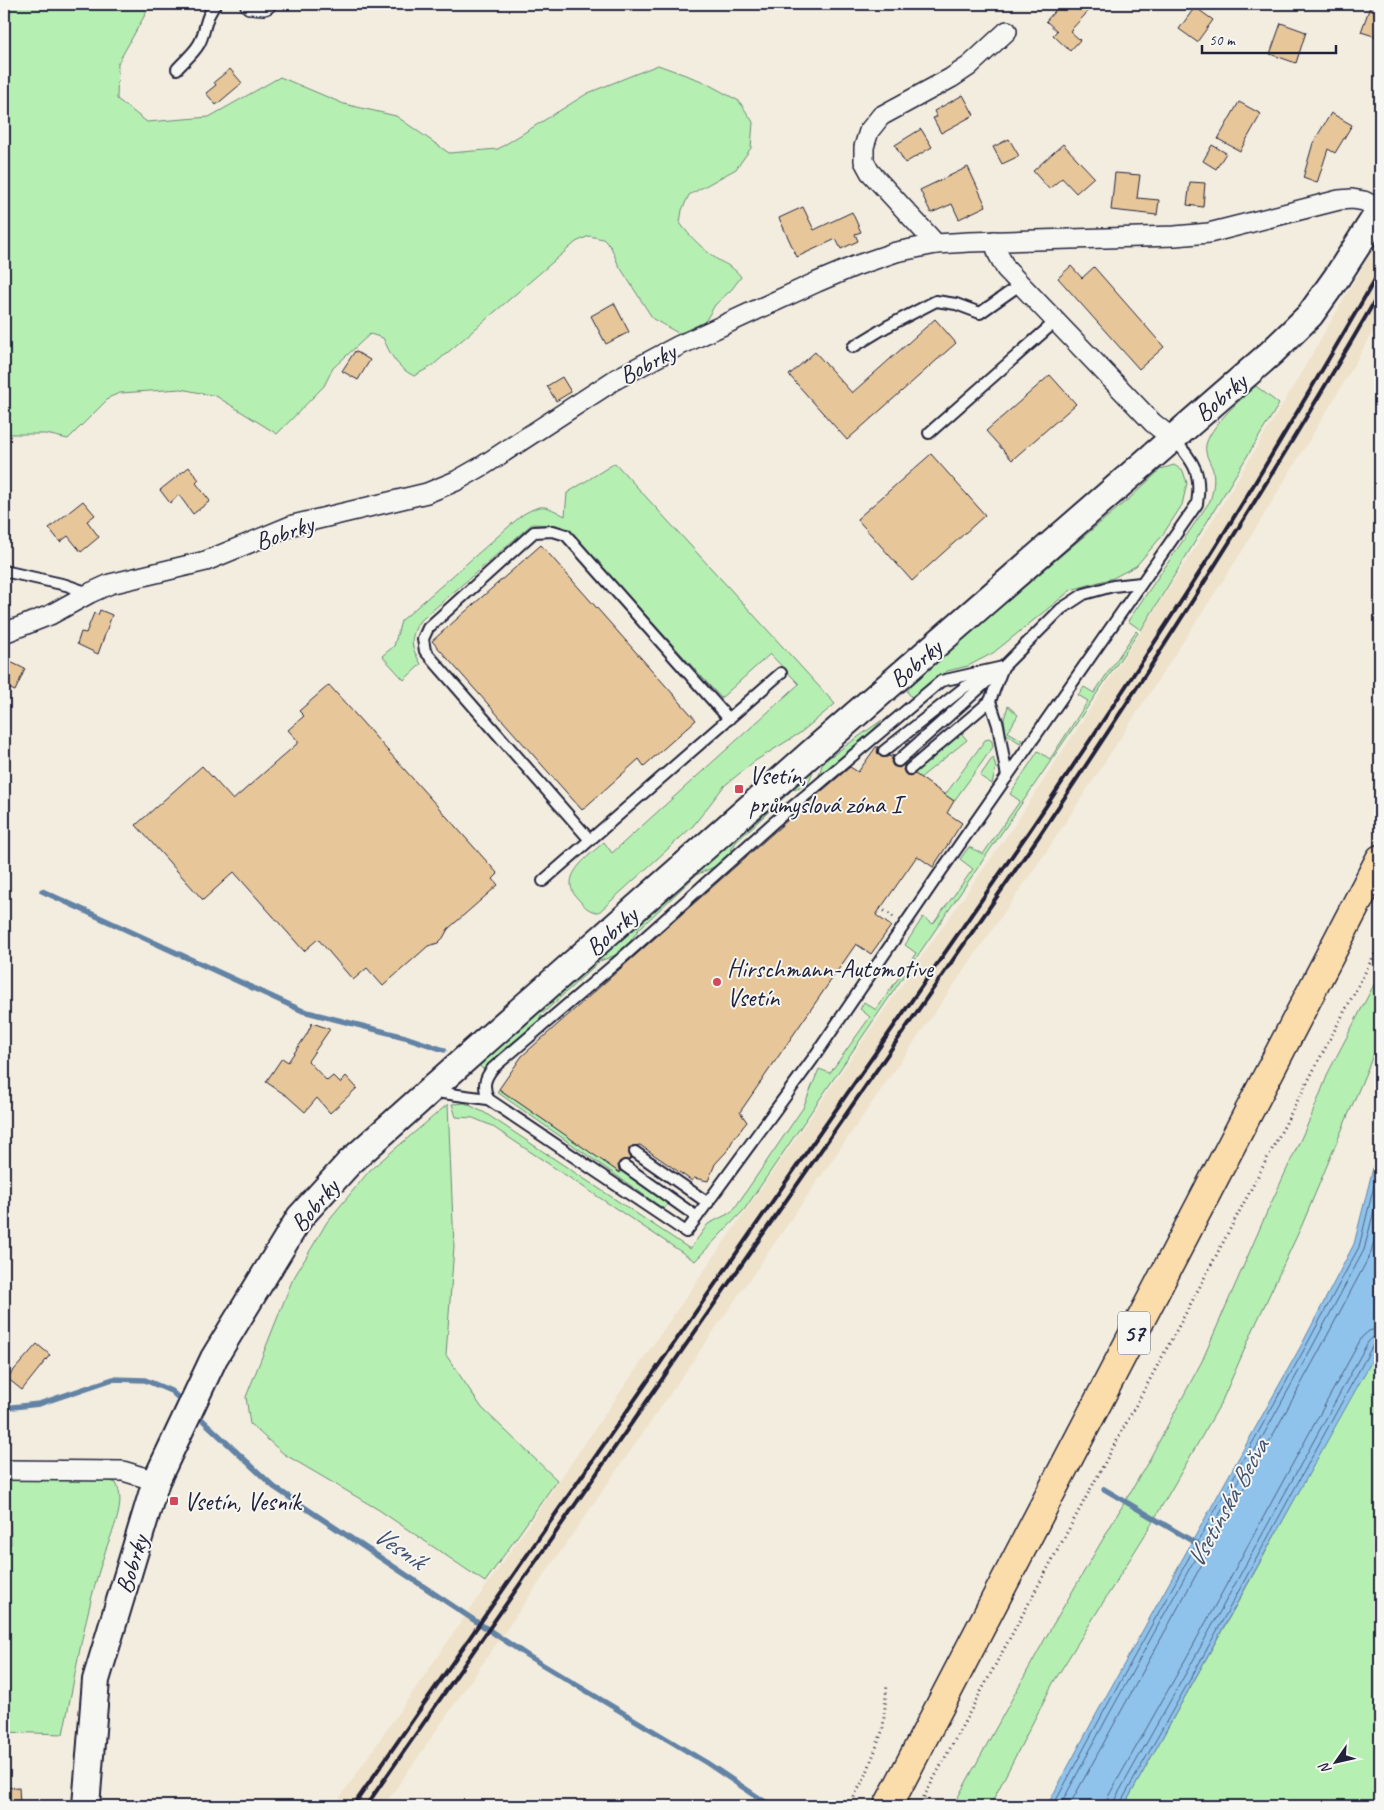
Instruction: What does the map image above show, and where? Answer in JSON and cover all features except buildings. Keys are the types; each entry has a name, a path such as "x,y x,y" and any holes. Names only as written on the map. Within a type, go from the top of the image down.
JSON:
{"main road":[{"name":"57","path":"888,1806 1380,859"}],"street":[{"path":"250,4 266,4"},
{"path":"936,244 870,172 864,161 864,147 869,131 881,116 951,78 969,66 1007,31"},
{"name":"Bobrky","path":"4,633 50,615 110,584 206,561 293,525 427,493 456,481 484,465 616,379 678,346 854,266 896,252 936,244 1209,233 1328,202 1352,199 1364,201 1380,209 1337,277 1310,315 1271,353 824,742 430,1091 349,1164 300,1217 214,1358 156,1481 96,1680 86,1806"},
{"path":"994,241 1006,269 1153,423 1173,438"},
{"path":"4,1470 123,1471 156,1481"}],"lane":[{"path":"177,69 200,44 211,9 216,4"},
{"path":"853,347 886,327 936,302 956,304 980,313 1021,284"},
{"path":"929,433 1056,321"},
{"path":"430,1091 488,1099 686,1232 818,1052 1197,504 1200,485 1193,462 1173,438"},
{"path":"590,840 425,651 423,639 428,628 534,532 553,531 566,535 729,718"},
{"path":"4,571 66,585 90,593"},
{"path":"898,761 1003,668 1061,609 1084,594 1113,586 1141,584"},
{"path":"910,769 990,701 1003,668"},
{"path":"884,751 965,687 1003,668"},
{"path":"488,1099 484,1090 485,1078 493,1068 623,957 773,823 941,681 1003,668"},
{"path":"543,881 781,673"},
{"path":"990,701 998,725 1007,778"},
{"path":"635,1152 708,1203"},
{"path":"625,1166 697,1217"}],"path":[{"path":"919,1806 1188,1309 1380,944"},
{"path":"849,1806 866,1775 883,1729 887,1684"}],"shaded area":[{"path":"1380,236 1380,320 1241,553 1049,848 384,1806 334,1806 914,967 1015,824 1206,531 1300,375"}],"green space":[{"path":"4,4 151,4 118,63 117,99 147,122 209,117 280,77 344,104 396,116 449,153 498,149 588,93 658,65 702,81 739,101 753,122 751,148 736,169 689,195 682,210 680,223 688,234 702,247 741,277 732,289 715,305 706,320 695,330 678,333 653,319 618,264 611,247 603,239 589,236 576,242 432,366 414,376 398,365 383,338 370,334 333,368 324,386 277,434 216,396 181,389 120,393 110,397 68,439 46,434 4,434"},
{"path":"1256,386 1279,404 1141,630 1128,621 1210,501 1214,474 1207,456 1206,444 1210,435 1224,416"},
{"path":"615,463 835,704 800,733 755,761 724,786 693,826 599,912 586,908 573,892 572,876 583,861 604,842 612,853 799,684 770,654 721,698 571,533 556,525 532,524 418,623 413,635 412,644 421,664 404,680 382,656 394,646 401,621 522,515 539,507 544,507 565,516 567,493"},
{"path":"1174,465 1183,471 1187,483 1182,505 1162,536 1136,566 1113,578 1071,590 993,653 968,666 947,671 911,697 907,691 943,648 1027,584 1131,497 1161,469"},
{"path":"1136,631 1138,633 744,1210 695,1261 490,1125 473,1118 456,1117 452,1104 465,1103 485,1113 690,1249 708,1224 732,1212 803,1108 819,1069 830,1073 870,1017 860,1009 864,1002 876,1010 916,953 905,945 923,917 933,924 973,869 960,859 969,847 983,854 1020,801 1010,794 1038,751 1050,759 1088,701 1078,695 1084,687 1094,693"},
{"path":"1008,706 1018,715 1008,732 1022,740 1020,743 1006,734 1004,719"},
{"path":"882,720 871,732 818,778 823,762"},
{"path":"961,733 967,740 920,778 913,773"},
{"path":"989,739 992,741 993,747 954,801 945,795 985,740"},
{"path":"993,757 996,768 992,784 980,776"},
{"path":"816,763 808,784 792,790 736,842 727,857 716,866 696,875 638,930 630,942 616,955 600,961 541,1015 538,1024 522,1039 507,1046 483,1069 475,1062"},
{"path":"1380,973 1380,1039 1302,1225 1221,1403 1148,1530 1053,1683 990,1806 953,1806 1051,1628 1148,1462 1202,1361 1311,1117 1329,1071"},
{"path":"499,1089 620,1172 623,1170 669,1203 664,1209 497,1092"},
{"path":"448,1104 454,1247 446,1355 482,1408 557,1480 485,1582 379,1510 284,1454 250,1424 246,1397 292,1281 327,1222 370,1170"},
{"path":"1380,1342 1380,1806 1124,1806 1263,1557"},
{"path":"9,1478 105,1479 116,1483 119,1491 120,1500 117,1518 92,1597 63,1734 4,1732 4,1544 11,1544"}],"water":[{"name":"Vsetínská Bečva","path":"1380,1140 1380,1342 1375,1355 1124,1806 1047,1806 1302,1344 1354,1244"}],"waterway":[{"path":"42,891 303,1011 405,1037 444,1050"},
{"name":"Vesník","path":"4,1408 39,1404 113,1379 145,1380 171,1391 185,1404"},
{"name":"Vesník","path":"195,1413 274,1487 528,1656 707,1763 771,1806"},
{"name":"Vsetínská Bečva","path":"1104,1489 1199,1545"}],"railway":[{"path":"353,1806 1079,757 1221,538 1380,271"},
{"path":"366,1806 1039,836 1214,567 1380,292"}],"place":[{"name":"Vsetín, průmyslová zóna I","path":"739,789"},
{"name":"Hirschmann-Automotive Vsetín","path":"717,982"},
{"name":"Vsetín, Vesník","path":"174,1501"}]}
